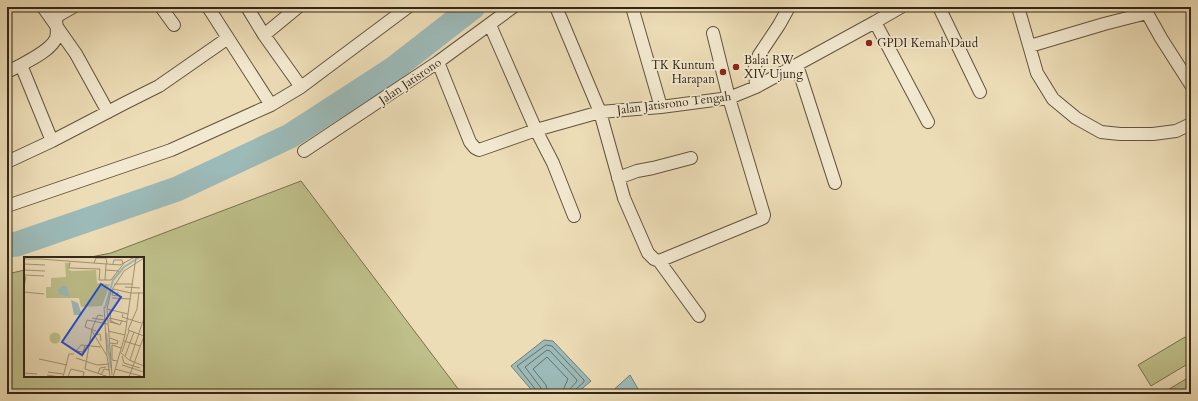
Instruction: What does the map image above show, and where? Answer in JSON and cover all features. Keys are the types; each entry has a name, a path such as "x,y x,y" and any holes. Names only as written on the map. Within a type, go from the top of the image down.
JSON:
{"street":[{"path":"43,7 76,54 108,112"},
{"path":"7,72 36,57 53,44 56,36 56,18 73,7"},
{"path":"161,7 174,25"},
{"path":"208,7 271,104"},
{"path":"247,7 264,35 301,87"},
{"path":"264,35 298,7"},
{"path":"7,206 171,150 271,104 301,87 408,7"},
{"name":"Jalan Jatisrono","path":"304,151 438,62 513,7"},
{"path":"556,7 600,112 624,198 648,253 657,260 699,316"},
{"path":"632,7 661,107"},
{"path":"756,87 755,66 759,55 779,25 788,7"},
{"name":"Jalan Jatisrono Tengah","path":"438,62 470,142 479,150 536,130 600,112 661,107 729,98 756,87 901,7"},
{"path":"939,7 980,92"},
{"path":"1018,7 1037,73 1054,100 1076,118 1101,132 1120,134 1152,134 1176,131 1191,124"},
{"path":"1030,46 1145,10 1191,85"},
{"path":"875,22 928,122"},
{"path":"490,25 574,216"},
{"path":"657,260 761,219 764,215 729,98 713,33"},
{"path":"7,162 52,142 159,86 228,38"},
{"path":"21,65 52,142"},
{"path":"797,65 835,183"},
{"path":"618,178 636,171 691,158"}],"green space":[{"path":"301,181 462,394 7,394 7,274 24,270 24,377 144,377 144,257 91,257 111,253"},
{"path":"1185,337 1191,347 1191,362 1151,386 1138,365"},
{"path":"1191,376 1191,394 1161,394"}],"water":[{"path":"544,340 553,341 591,381 576,394 535,394 511,366"},
{"path":"630,375 641,394 609,394"}],"waterway":[{"path":"7,245 17,244 177,189 290,136 392,70 473,7"}],"place":[{"name":"GPDI Kemah Daud","path":"869,43"},
{"name":"Balai RW XIV Ujung","path":"736,67"},
{"name":"TK Kuntum Harapan","path":"723,72"}]}
